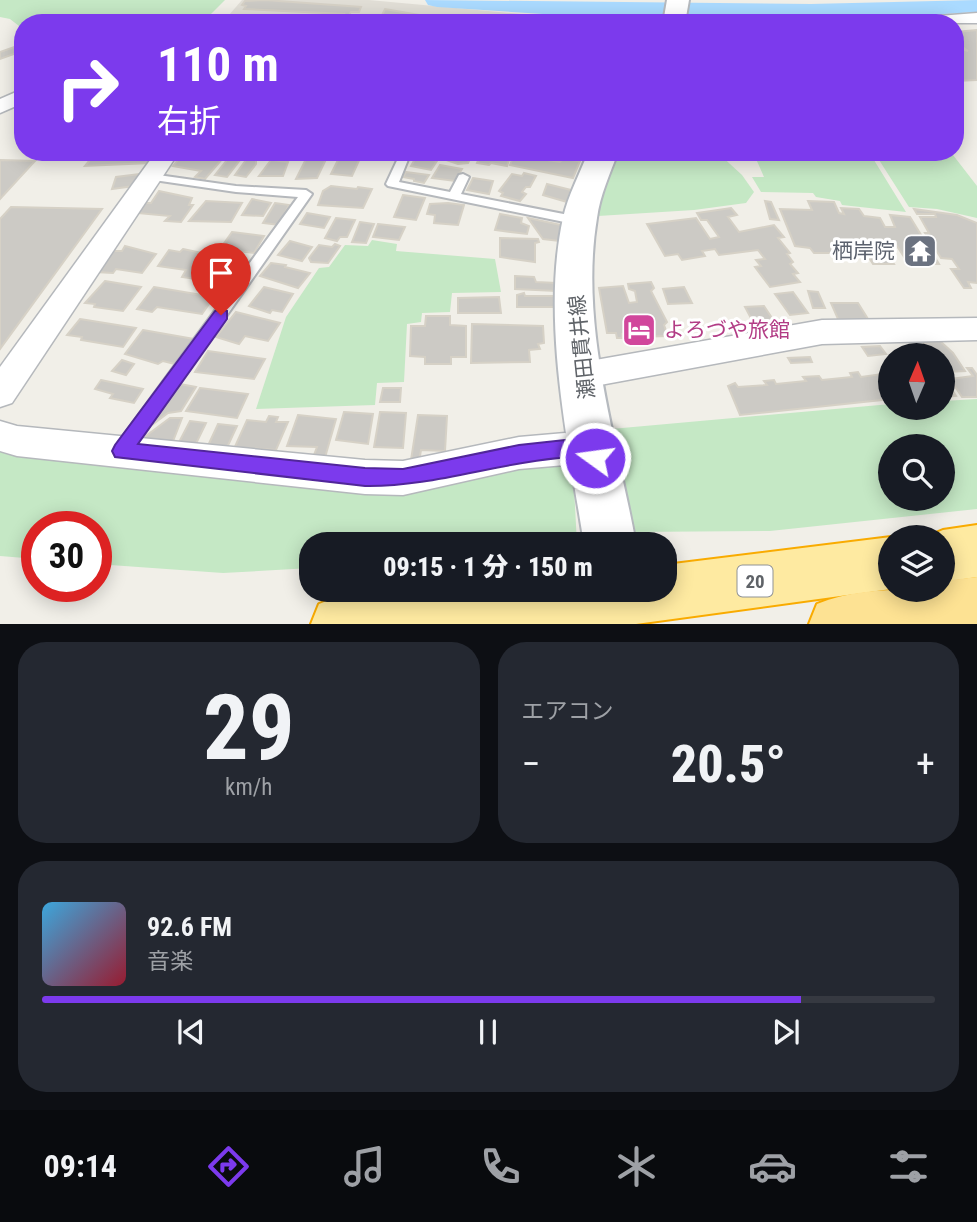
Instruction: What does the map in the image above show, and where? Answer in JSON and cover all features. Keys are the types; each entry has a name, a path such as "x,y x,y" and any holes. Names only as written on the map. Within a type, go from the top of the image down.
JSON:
{"highway":[{"path":"955,554 977,551"},
{"name":"20","path":"339,624 620,604 878,565"},
{"path":"837,624 977,604"}],"main road":[{"name":"瀬田貫井線","path":"600,161 579,221 575,296 597,469 608,532"}],"street":[{"path":"0,393 162,161"},
{"path":"584,375 822,331 977,329"},
{"path":"0,436 17,441 365,477 403,478 519,453 565,449 597,469"}],"lane":[{"path":"402,161 392,184 579,221"},
{"path":"122,451 306,194 236,189 151,177"},
{"path":"454,196 463,177"}],"shaded area":[{"path":"242,0 369,0 521,14 230,14"}],"green space":[{"path":"0,0 225,0 211,14 14,14 14,22 0,17"},
{"path":"614,161 727,161 742,175 754,192 746,203 694,210 598,216 597,206"},
{"path":"757,161 875,161 906,212 842,205 840,201 816,197 813,193 761,192 752,177 764,177"},
{"path":"880,161 958,161 977,186 977,218 937,209 909,207"},
{"path":"372,240 397,244 396,251 495,259 501,292 452,293 450,312 422,313 421,322 407,324 404,382 377,383 375,405 256,409 286,317 319,268 329,267 345,245 368,246"},
{"path":"977,399 977,509 770,531 629,532 611,429 878,405 878,420 956,420 956,400"},
{"path":"0,445 368,486 557,459 573,468 576,532 299,532 299,569 223,573 112,565 112,511 21,511 21,558 0,556"}],"building":[{"path":"245,1 361,7 359,12 350,14 244,9 246,6 242,5"},
{"path":"385,9 414,14 382,14"},
{"path":"977,30 977,80 964,81 964,50 968,51 964,48 964,31"},
{"path":"14,47 14,54 0,59 0,52"},
{"path":"0,160 35,161 0,199"},
{"path":"89,161 153,161 151,163 85,166"},
{"path":"177,161 220,161 205,179 195,177 201,171 173,166"},
{"path":"226,161 239,161 227,177 215,175"},
{"path":"245,161 256,161 246,177 235,175"},
{"path":"270,161 288,162 283,176 259,176"},
{"path":"305,161 325,161 317,178 296,179"},
{"path":"338,161 359,161 352,176 331,174"},
{"path":"414,161 437,161 431,170 411,166"},
{"path":"449,161 469,161 468,163"},
{"path":"478,161 509,161 507,166 477,163"},
{"path":"512,161 580,161 573,178 510,165"},
{"path":"440,165 462,169 455,181 432,178"},
{"path":"406,172 429,175 424,183 403,177"},
{"path":"524,173 536,176 530,187 526,187 522,192 526,194 520,201 501,196 503,193 499,191 512,174 522,176"},
{"path":"140,174 134,186 112,189 116,177"},
{"path":"473,178 493,181 489,194 467,190"},
{"path":"547,184 571,190 567,202 543,195"},
{"path":"331,186 372,189 363,208 318,205 323,191"},
{"path":"159,191 192,198 189,205 193,205 181,222 165,221 170,216 137,213 145,203 151,203"},
{"path":"403,195 425,198 416,220 394,217"},
{"path":"252,199 271,203 263,216 242,215"},
{"path":"206,201 242,203 231,222 189,221"},
{"path":"765,201 771,202 779,220 770,219"},
{"path":"808,201 834,202 839,213 844,214 841,208 859,209 864,216 880,218 885,227 895,227 890,215 910,217 939,264 908,263 895,243 882,243 894,264 873,264 868,256 855,256 849,243 844,243 847,248 833,249 834,253 814,253 810,248 795,246 780,209 812,210"},
{"path":"275,203 289,205 279,225 263,223"},
{"path":"430,204 464,205 458,225 434,223 435,215 427,214"},
{"path":"11,207 102,209 0,349 0,219"},
{"path":"731,208 737,215 728,217 739,232 774,225 784,237 778,238 790,253 787,254 793,262 790,264 798,273 793,274 800,282 770,287 755,267 761,266 756,260 765,259 758,250 719,255 715,249 702,251 705,256 682,260 678,254 665,256 647,224 696,218 710,239 719,237 707,220 701,220 697,213"},
{"path":"914,209 957,215 977,223 977,283 968,282 971,288 964,288 951,269 959,269 952,259 941,258 925,233 929,233 920,217 936,217 935,214 917,214"},
{"path":"307,213 330,217 324,228 300,224"},
{"path":"500,214 522,218 521,223 529,226 527,234 495,230"},
{"path":"336,218 355,220 347,237 340,237 337,241 325,238"},
{"path":"528,218 561,225 559,241 543,239"},
{"path":"360,222 374,224 366,243 352,242"},
{"path":"378,224 405,227 399,240 373,237"},
{"path":"232,232 264,236 254,253 220,249"},
{"path":"500,238 538,239 539,242 535,243 535,262 500,257"},
{"path":"290,241 312,247 302,261 278,255"},
{"path":"335,244 340,246 328,263 311,262 309,258 319,245 332,247"},
{"path":"125,246 156,254 142,273 116,269 113,273 96,272 112,251 122,251"},
{"path":"183,249 211,255 196,279 182,277 186,270 158,266 169,250 180,252"},
{"path":"271,263 310,273 298,288 260,276"},
{"path":"210,267 240,272 236,281 228,282 224,288 199,284"},
{"path":"515,276 534,277 536,282 556,283 556,291 515,289"},
{"path":"105,281 141,287 123,311 85,303"},
{"path":"651,282 654,288 651,291 667,322 664,325 668,336 633,337 633,334 622,334 622,338 617,338 616,333 607,333 599,288 623,286 629,303 637,302 635,291 629,289 628,284"},
{"path":"154,287 214,297 202,314 157,307 152,312 137,309"},
{"path":"264,287 293,294 282,312 272,310 270,313 249,306"},
{"path":"684,287 692,303 668,304 663,289"},
{"path":"808,291 818,292 825,308 813,308"},
{"path":"793,292 808,313 790,315 775,294"},
{"path":"524,293 525,296 554,296 556,307 517,307 517,295"},
{"path":"499,297 501,313 458,313 458,298"},
{"path":"831,303 858,303 868,319 838,319"},
{"path":"764,306 774,321 754,324 745,307"},
{"path":"236,312 280,323 268,341 245,336 239,344 216,337"},
{"path":"426,316 450,316 450,325 466,326 466,357 451,357 451,364 425,364 425,357 410,356 411,326 425,326"},
{"path":"80,319 136,328 123,347 67,335"},
{"path":"472,324 543,326 544,343 538,344 540,349 529,350 530,362 471,363"},
{"path":"143,330 194,339 175,364 163,361 158,364 125,354"},
{"path":"878,346 878,355 868,356 862,347"},
{"path":"208,351 265,359 254,379 195,372"},
{"path":"810,357 812,362 791,363 788,358"},
{"path":"956,358 965,371 956,371"},
{"path":"122,360 134,364 126,375 112,371"},
{"path":"967,368 972,368 977,375 977,397 962,397 956,388 956,378 973,376"},
{"path":"858,372 861,377 878,375 878,400 740,415 728,386 735,383 738,387 767,385 764,381 774,380 776,384 806,381 803,377 819,376 822,380 852,377 850,373"},
{"path":"101,380 143,389 134,403 110,398 113,394 95,389"},
{"path":"180,384 196,387 181,411 168,413 152,425"},
{"path":"200,388 248,394 237,418 186,411"},
{"path":"383,388 401,388 400,402 380,402"},
{"path":"344,412 373,414 368,444 336,440"},
{"path":"380,412 406,413 403,448 374,447"},
{"path":"298,415 336,419 324,461 312,460 317,447 287,446"},
{"path":"418,415 447,416 445,451 421,450 419,462 411,460"},
{"path":"269,416 278,417 276,422 288,422 276,450 247,448 245,453 233,451 247,420 266,422"},
{"path":"170,418 182,418 170,449 141,446 146,436"},
{"path":"190,421 206,423 193,450 176,448"},
{"path":"218,424 237,426 225,452 206,450"}],"waterway":[{"path":"437,0 574,8 811,12 977,4"}],"place":[{"name":"栖岸院","path":"920,251"},
{"name":"よろづや旅館","path":"639,330"}],"route":[{"path":"221,315 122,451 365,477 403,478 519,453 565,449 595,458"}]}
